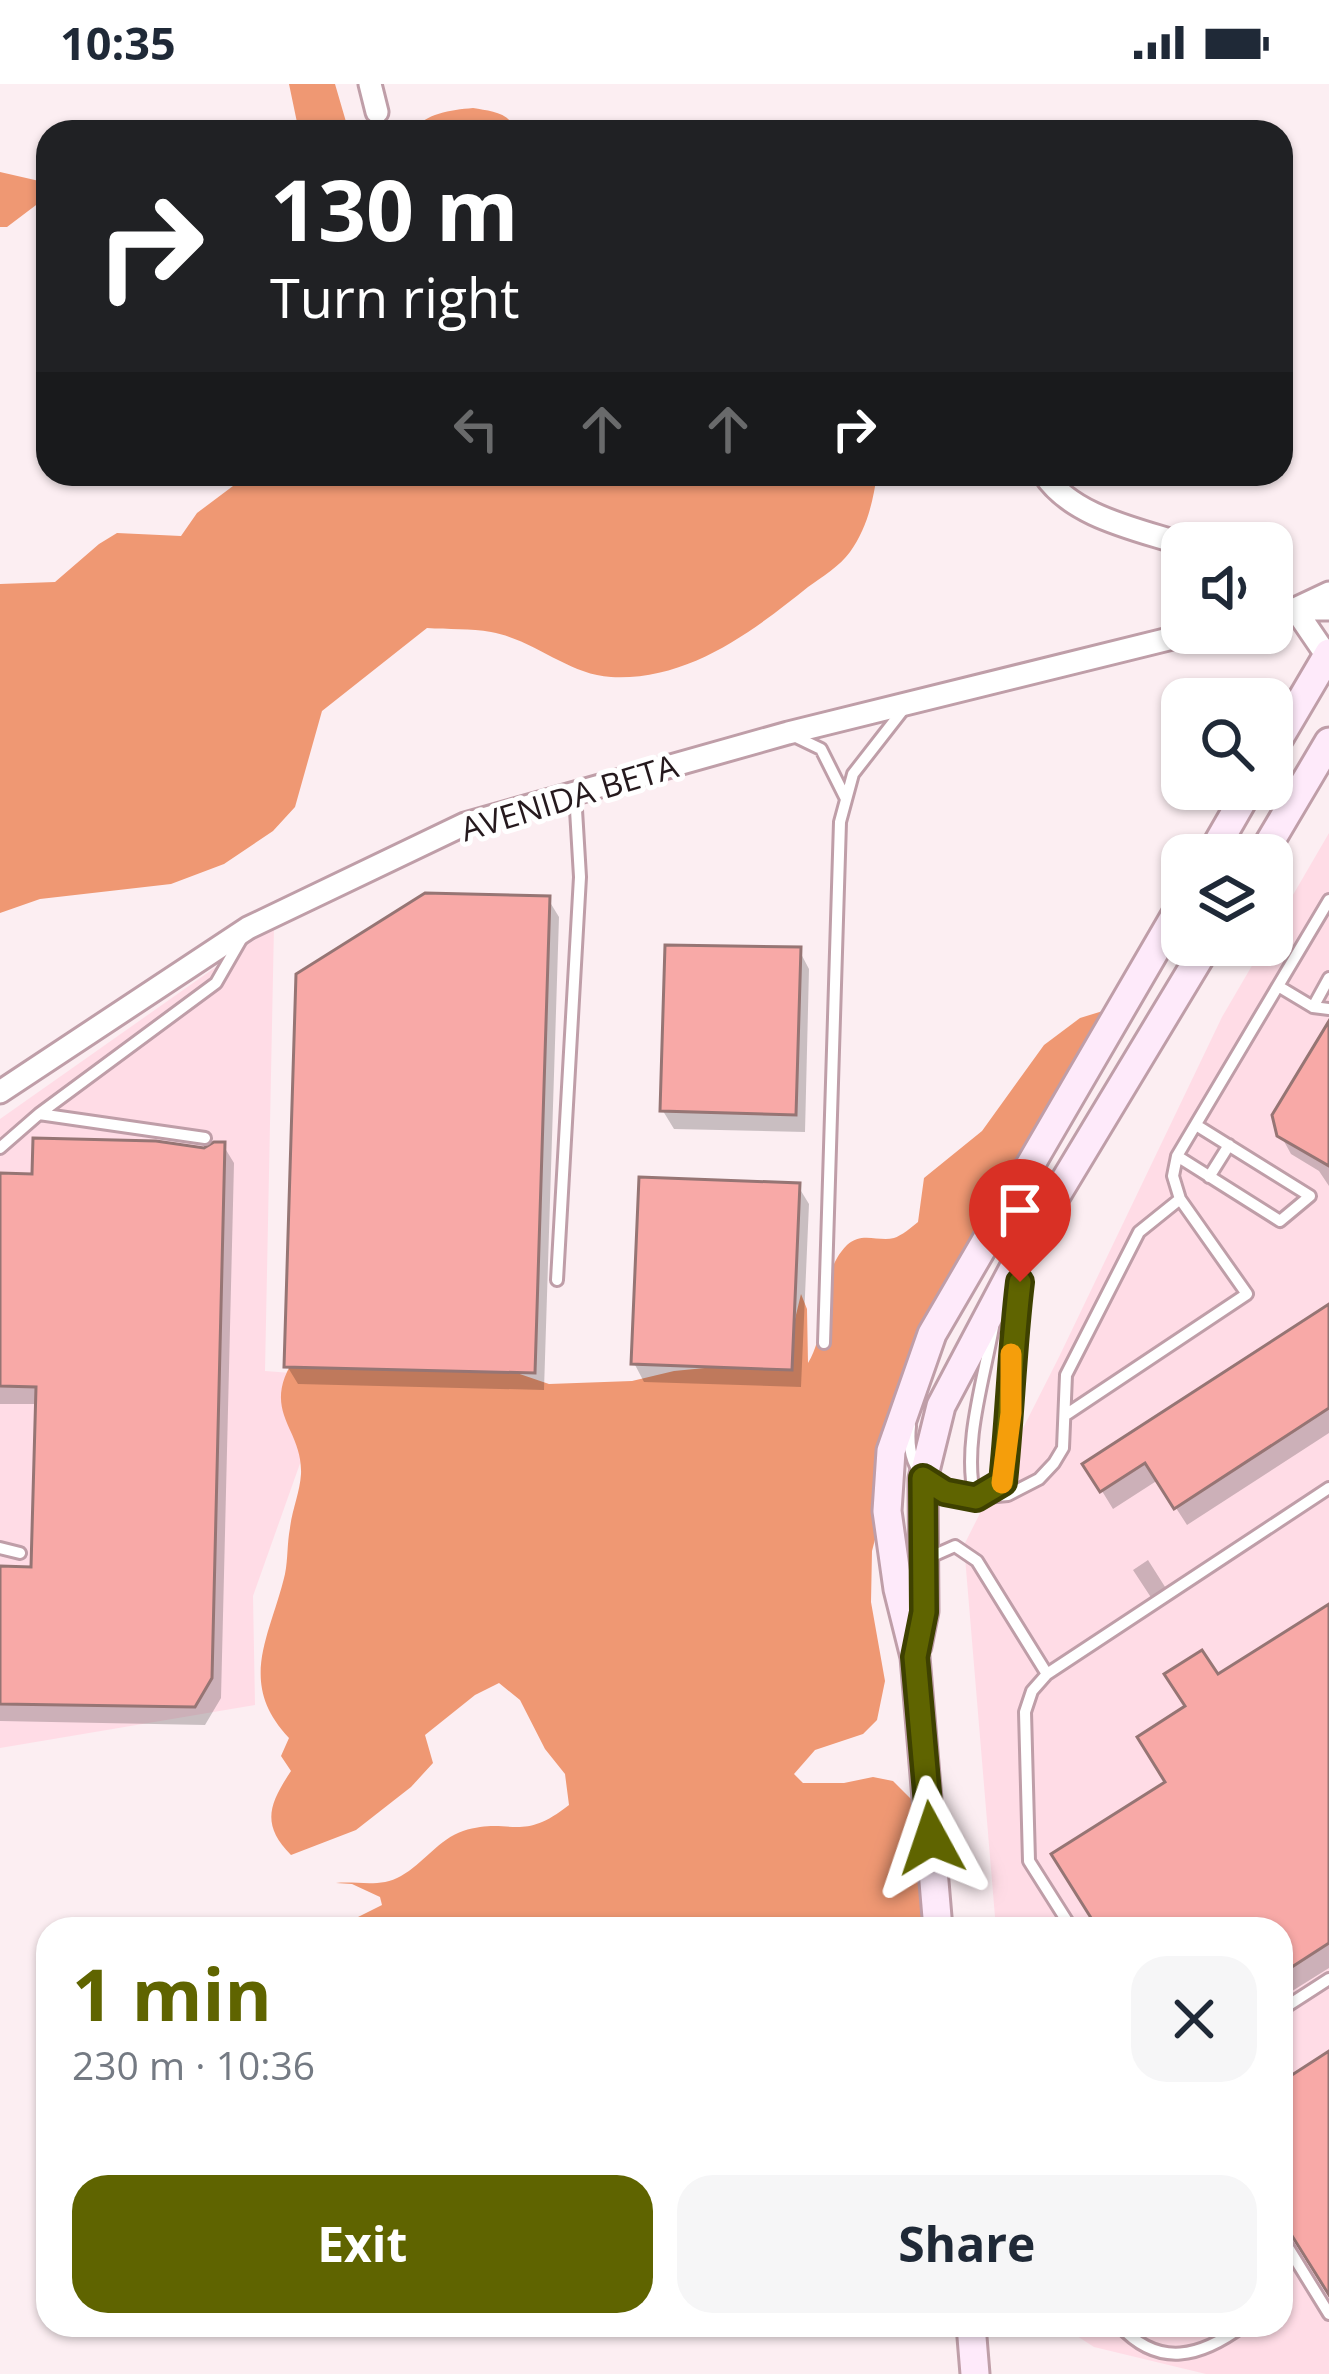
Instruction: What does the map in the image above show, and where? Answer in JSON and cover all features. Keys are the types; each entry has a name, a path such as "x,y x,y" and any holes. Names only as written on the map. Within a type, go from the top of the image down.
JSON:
{"main road":[{"path":"1293,714 1328,654"},
{"path":"1274,834 1329,742"},
{"path":"937,1917 915,1657 898,1589 887,1511 891,1450 932,1334 1161,940"},
{"path":"915,1657 924,1612 923,1478 941,1406 1025,1247 1194,966"},
{"path":"973,2337 977,2372"}],"street":[{"path":"370,84 377,112"},
{"path":"1054,486 1091,513 1161,537"},
{"path":"1295,609 1329,593"},
{"path":"1295,609 1329,609"},
{"path":"1295,609 1328,654"},
{"name":"AVENIDA BETA","path":"0,1092 248,928 465,824 788,733 1161,641"}],"lane":[{"path":"824,1343 840,822 853,774 909,702"},
{"path":"788,733 821,749 846,799"},
{"path":"557,1280 580,878 574,794"},
{"path":"1066,1414 1247,1294 1180,1199 1173,1177 1177,1156 1329,900"},
{"path":"0,1148 216,983 248,928"},
{"path":"1313,1007 1329,978"},
{"path":"1278,986 1313,1007 1329,1009"},
{"path":"39,1114 205,1138"},
{"path":"1177,1156 1280,1221 1310,1196 1196,1125"},
{"path":"1209,1177 1229,1144"},
{"path":"918,1375 908,1433 911,1455 923,1478 945,1492 976,1498 1008,1495 1039,1479 1063,1448 1066,1375 1139,1232 1180,1199"},
{"path":"976,1498 1003,1482 1011,1413 1011,1350 1025,1247"},
{"path":"976,1498 971,1480 976,1431 999,1294"},
{"path":"1064,1917 1028,1862 1025,1712 1032,1691 1047,1674 1329,1488"},
{"path":"921,1561 955,1546 977,1561 1047,1674"},
{"path":"0,1548 20,1553"},
{"path":"1293,2002 1329,1979"},
{"path":"1293,2256 1329,2314"},
{"path":"1130,2337 1160,2352 1186,2353 1203,2350 1224,2337"}],"shaded area":[{"path":"289,84 335,84 346,120 296,120"},
{"path":"473,108 509,120 426,120"},
{"path":"0,172 36,180 36,205 7,227 0,227"},
{"path":"233,486 875,486 865,524 846,557 764,621 717,650 666,671 611,677 580,670 507,636 427,628 322,711 295,807 273,831 224,864 171,884 40,899 0,913 0,584 55,582 117,533 181,536 197,513"},
{"path":"1329,833 1329,2374 1206,2374 1094,2347 1079,2337 1293,2337 1293,1917 995,1917 964,1545 1222,1017 1252,966 1293,966 1293,895"},
{"path":"274,926 265,1371 331,1376 253,1596 255,1705 0,1748 0,1119"},
{"path":"1132,1002 1117,1043 1076,1100 924,1350 872,1551 871,1602 885,1681 877,1720 863,1734 815,1750 794,1774 803,1783 873,1777 893,1781 915,1803 926,1917 358,1917 382,1905 380,1897 352,1884 336,1883 393,1880 463,1831 527,1826 569,1805 565,1774 545,1749 520,1700 499,1683 475,1695 425,1735 433,1763 411,1787 356,1830 291,1855 281,1844 272,1813 291,1771 281,1756 289,1738 273,1717 261,1678 300,1481 300,1457 281,1405 286,1373 298,1353 484,1362 549,1384 632,1381 674,1371 756,1363 789,1344 801,1294 807,1309 808,1363 831,1272 847,1245 864,1238 894,1238 918,1222 924,1178 982,1131 1044,1045 1080,1018"}],"building":[{"path":"425,893 550,896 535,1373 284,1367 296,974"},
{"path":"665,945 801,947 796,1115 660,1111"},
{"path":"1329,1021 1329,1166 1277,1136 1272,1115"},
{"path":"33,1138 156,1141 204,1148 225,1142 212,1678 195,1707 0,1704 0,1566 31,1567 36,1387 0,1386 0,1173 32,1174"},
{"path":"639,1177 800,1183 792,1370 631,1364"},
{"path":"1329,1304 1329,1408 1174,1509 1145,1463 1100,1492 1082,1464"},
{"path":"1329,1604 1329,1943 1293,1966 1293,1917 1090,1917 1051,1854 1165,1782 1137,1737 1185,1706 1164,1674 1202,1650 1218,1674"},
{"path":"1329,2051 1329,2295 1293,2237 1293,2074"}],"slow traffic":[{"path":"1002,1483 1011,1413 1011,1354"}],"route":[{"path":"931,1838 915,1657 924,1612 923,1478 945,1492 976,1498 1003,1482 1020,1282"}]}
